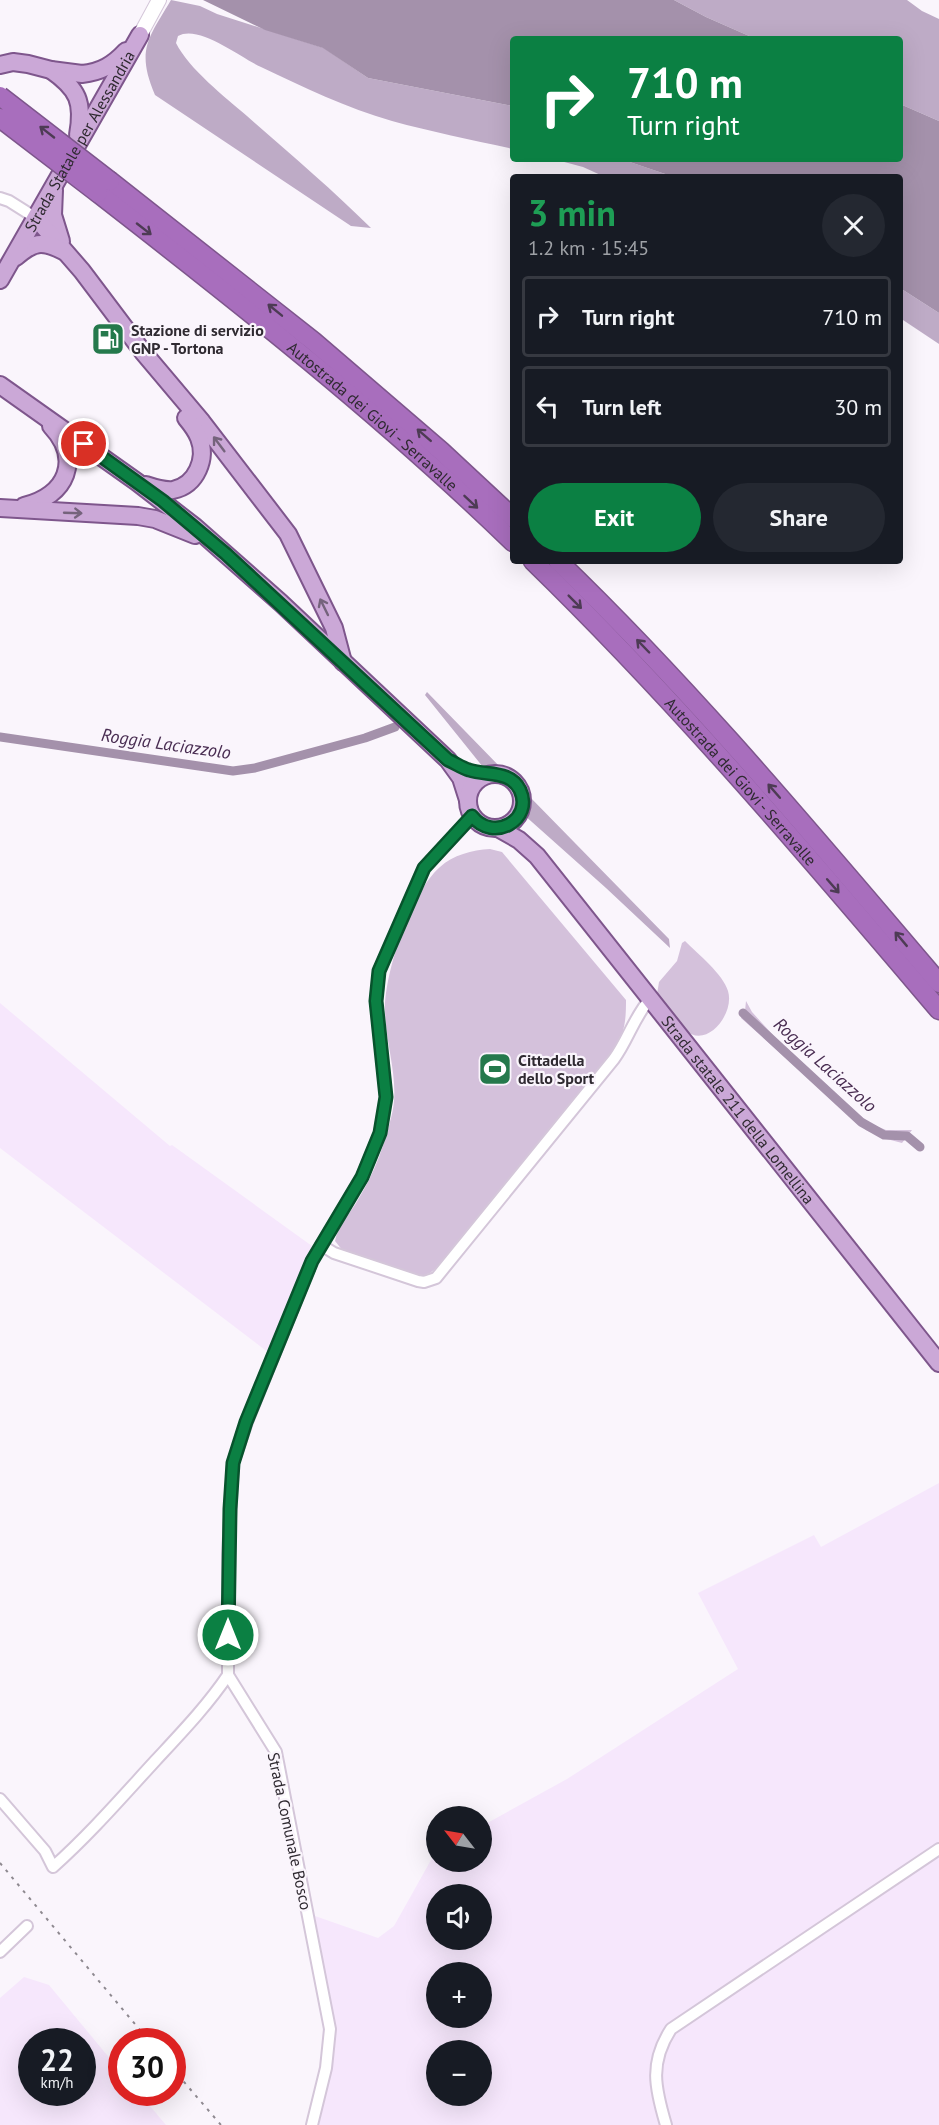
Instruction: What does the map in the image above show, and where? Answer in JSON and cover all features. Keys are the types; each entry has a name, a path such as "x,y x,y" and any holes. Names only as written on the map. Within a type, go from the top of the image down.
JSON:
{"highway":[{"name":"Autostrada dei Giovi - Serravalle","path":"0,96 104,187 332,378 430,464 510,539"},
{"name":"Autostrada dei Giovi - Serravalle","path":"0,118 104,187 314,341 424,435 510,515"},
{"name":"Autostrada dei Giovi - Serravalle","path":"536,564 613,640 724,759 939,1010"},
{"name":"Autostrada dei Giovi - Serravalle","path":"561,564 666,670 737,747 939,984"}],"main road":[{"name":"Strada Statale per Alessandria","path":"0,280 158,2"},
{"path":"0,65 13,63 82,74 103,70 119,58 140,35"},
{"path":"51,70 77,95 81,114 76,146"},
{"path":"55,184 53,215 66,253"},
{"path":"36,218 202,422 288,534 334,628 344,662"},
{"path":"10,261 36,244 48,244 66,253"},
{"path":"137,482 162,490 180,488 192,478 199,468 202,457 198,435 163,387 143,352"},
{"name":"Strada statale 211 della Lomellina","path":"0,385 137,482 226,554 448,760 461,778 470,808 481,825 498,828 519,840 537,856 939,1363"},
{"path":"8,508 37,503 48,498 63,480 67,468 68,458 60,436 28,404"},
{"path":"8,508 155,519 193,534 226,554"},
{"name":"Strada statale 211 della Lomellina","path":"448,760 468,770 507,777 516,784 522,800 520,812 537,856"},
{"path":"470,808 473,786 481,778 490,775"},
{"path":"498,828 509,825 520,812"}],"street":[{"path":"0,198 36,218"},
{"path":"0,1799 45,1851 53,1867 87,1836 180,1734 228,1675 228,1555 233,1463 246,1422 321,1245 372,1157 384,1115 386,1097 376,1001 379,971 424,868 470,808"},
{"path":"321,1245 334,1253 418,1281 424,1282 436,1278 618,1053 641,1009 650,999"},
{"name":"Strada Comunale Bosco","path":"228,1675 276,1752 330,2029 326,2068 312,2125"},
{"path":"666,2125 656,2088 655,2072 661,2048 671,2029 939,1849"},
{"path":"0,1952 27,1926"}],"shaded area":[{"path":"171,0 200,6 217,14 324,48 368,78 510,105 510,148 375,116 293,82 208,38 187,34 178,36 176,43 198,73 326,185 371,228 351,226 155,95 146,67 146,55 147,45"},
{"path":"203,0 674,0 749,36 510,36 510,105 368,78 323,48 265,30"},
{"path":"674,0 907,0 922,11 939,19 939,121 903,105 903,36 749,36"},
{"path":"903,105 939,121 939,313 903,290 903,174 665,174 630,162 903,162"},
{"path":"564,162 630,162 665,174 598,174"},
{"path":"903,290 939,313 939,344 903,320"},
{"path":"427,692 503,770 487,772 425,695"},
{"path":"527,794 669,939 670,948 523,814"},
{"name":"Cittadella dello Sport","path":"490,849 502,852 626,1000 625,1021 620,1040 612,1052 440,1265 422,1276 343,1251 335,1241 339,1229 375,1168 392,1114 394,1088 385,1009 390,975 402,933 419,895 440,867 463,854"},
{"path":"685,941 716,971 728,991 729,1000 723,1018 710,1032 702,1035 693,1035 685,1030 657,994 659,982 677,961 682,943"},
{"path":"746,1001 752,1012 783,1046 869,1123 886,1130 912,1130 902,1143 866,1130 741,1018 745,1011"},
{"path":"0,1003 170,1146 172,1145 312,1246 269,1353 0,1148"},
{"path":"939,1483 939,2125 319,2125 332,2063 335,2029 315,1916 378,1938 394,1926 426,1869 426,1872 492,1872 492,1820 567,1779 738,1669 698,1593 814,1535 821,1547"},
{"path":"24,1977 49,1985 85,2028 18,2028 18,2106 96,2106 96,2042 108,2056 108,2106 150,2106 166,2125 0,2125 0,1998"}],"waterway":[{"name":"Roggia Laciazzolo","path":"0,737 233,771 255,768 365,738 395,727"},
{"name":"Roggia Laciazzolo","path":"743,1013 861,1122 884,1135 907,1136 920,1147"}],"railway":[{"path":"0,1863 138,2028"},
{"path":"186,2084 221,2125"}],"place":[{"name":"Stazione di servizio GNP - Tortona","path":"108,339"},
{"name":"Cittadella dello Sport","path":"495,1069"}],"route":[{"path":"84,444 195,527 281,603 448,760 468,770 507,777 516,784 522,800 517,817 504,827 486,827 472,816 424,868 379,971 376,1001 386,1097 380,1133 362,1177 312,1261 246,1422 233,1463 228,1555 228,1635"}]}
